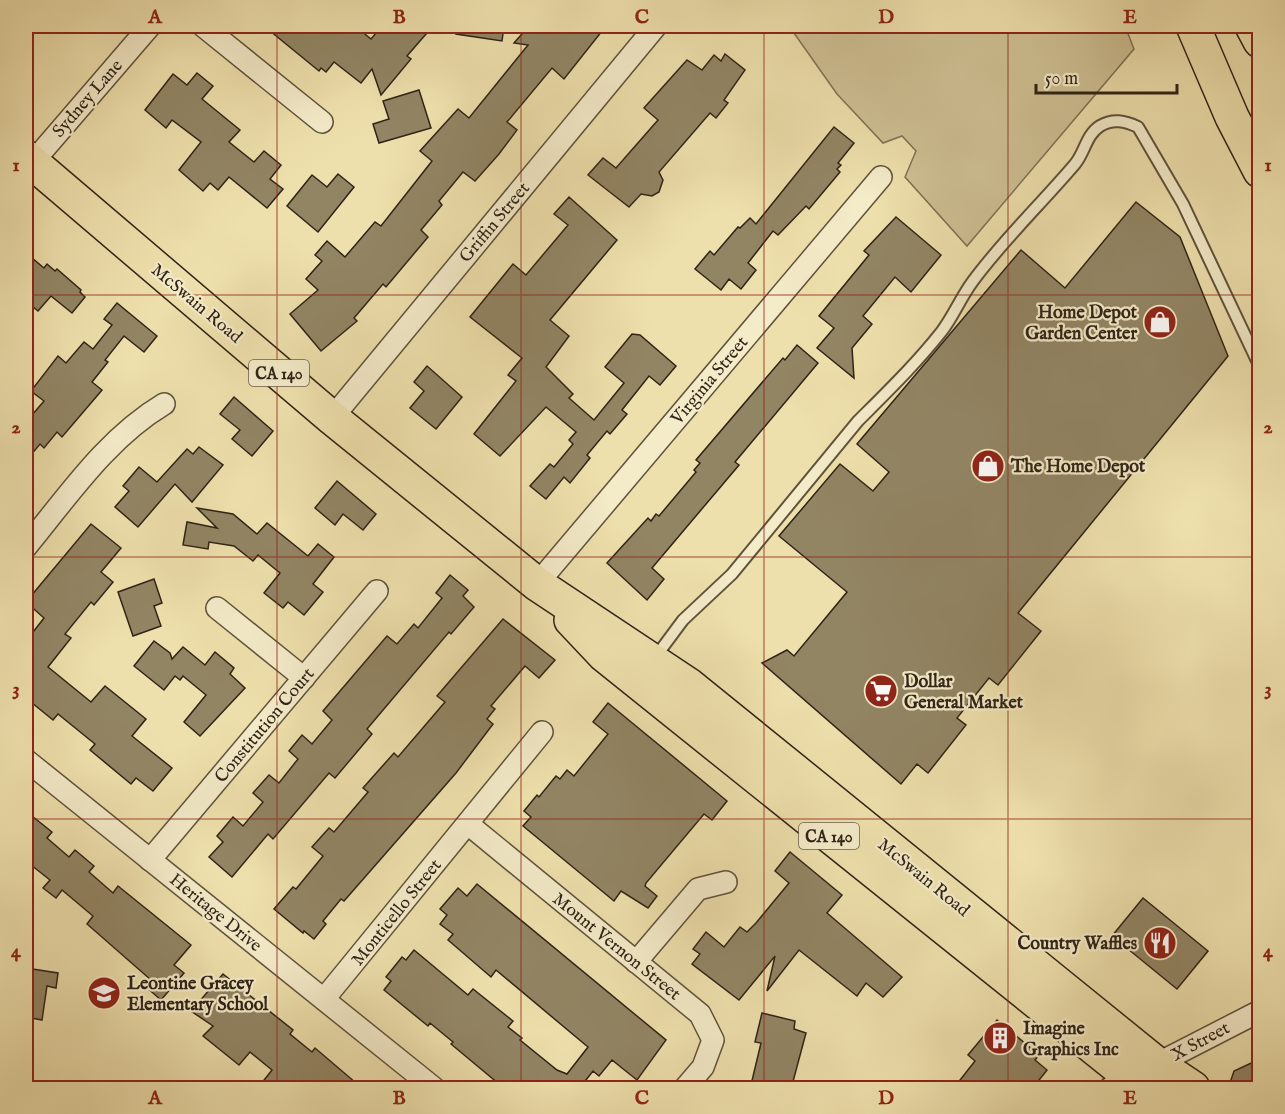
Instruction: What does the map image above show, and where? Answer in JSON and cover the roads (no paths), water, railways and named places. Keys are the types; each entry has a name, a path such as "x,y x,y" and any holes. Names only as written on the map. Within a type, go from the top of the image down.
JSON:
{"main road":[{"path":"1193,26 1232,117 1260,171"},
{"path":"1252,26 1260,41"},
{"name":"McSwain Road","path":"28,163 332,418 537,584 653,660 740,727 1135,1080"},
{"name":"McSwain Road","path":"537,584 604,655 1135,1080 1193,1089"}],"street":[{"name":"Sydney Lane","path":"28,163 150,26"},
{"path":"203,26 322,122"},
{"name":"Griffin Street","path":"332,418 656,26"},
{"name":"Virginia Street","path":"537,584 881,177"},
{"path":"26,547 110,446 132,425 164,404"},
{"name":"Constitution Court","path":"150,860 377,591"},
{"path":"217,608 304,678"},
{"name":"Monticello Street","path":"324,999 542,732"},
{"name":"Heritage Drive","path":"26,760 434,1089"},
{"name":"Mount Vernon Street","path":"468,824 700,1014 713,1040 703,1066 685,1089"},
{"path":"636,962 698,889 726,882"},
{"name":"X Street","path":"1135,1080 1260,1011"}],"lane":[{"path":"653,660 683,620 732,574 858,421 882,400 942,331 972,281 1076,162 1090,135 1099,127 1110,122 1125,121 1138,127 1183,204 1260,367"}],"place":[{"name":"Home Depot Garden Center","path":"1160,322"},
{"name":"The Home Depot","path":"988,466"},
{"name":"Dollar General Market","path":"881,691"},
{"name":"Country Waffles","path":"1160,943"},
{"name":"Leontine Gracey Elementary School","path":"104,993"},
{"name":"Imagine Graphics Inc","path":"1000,1038"}]}
